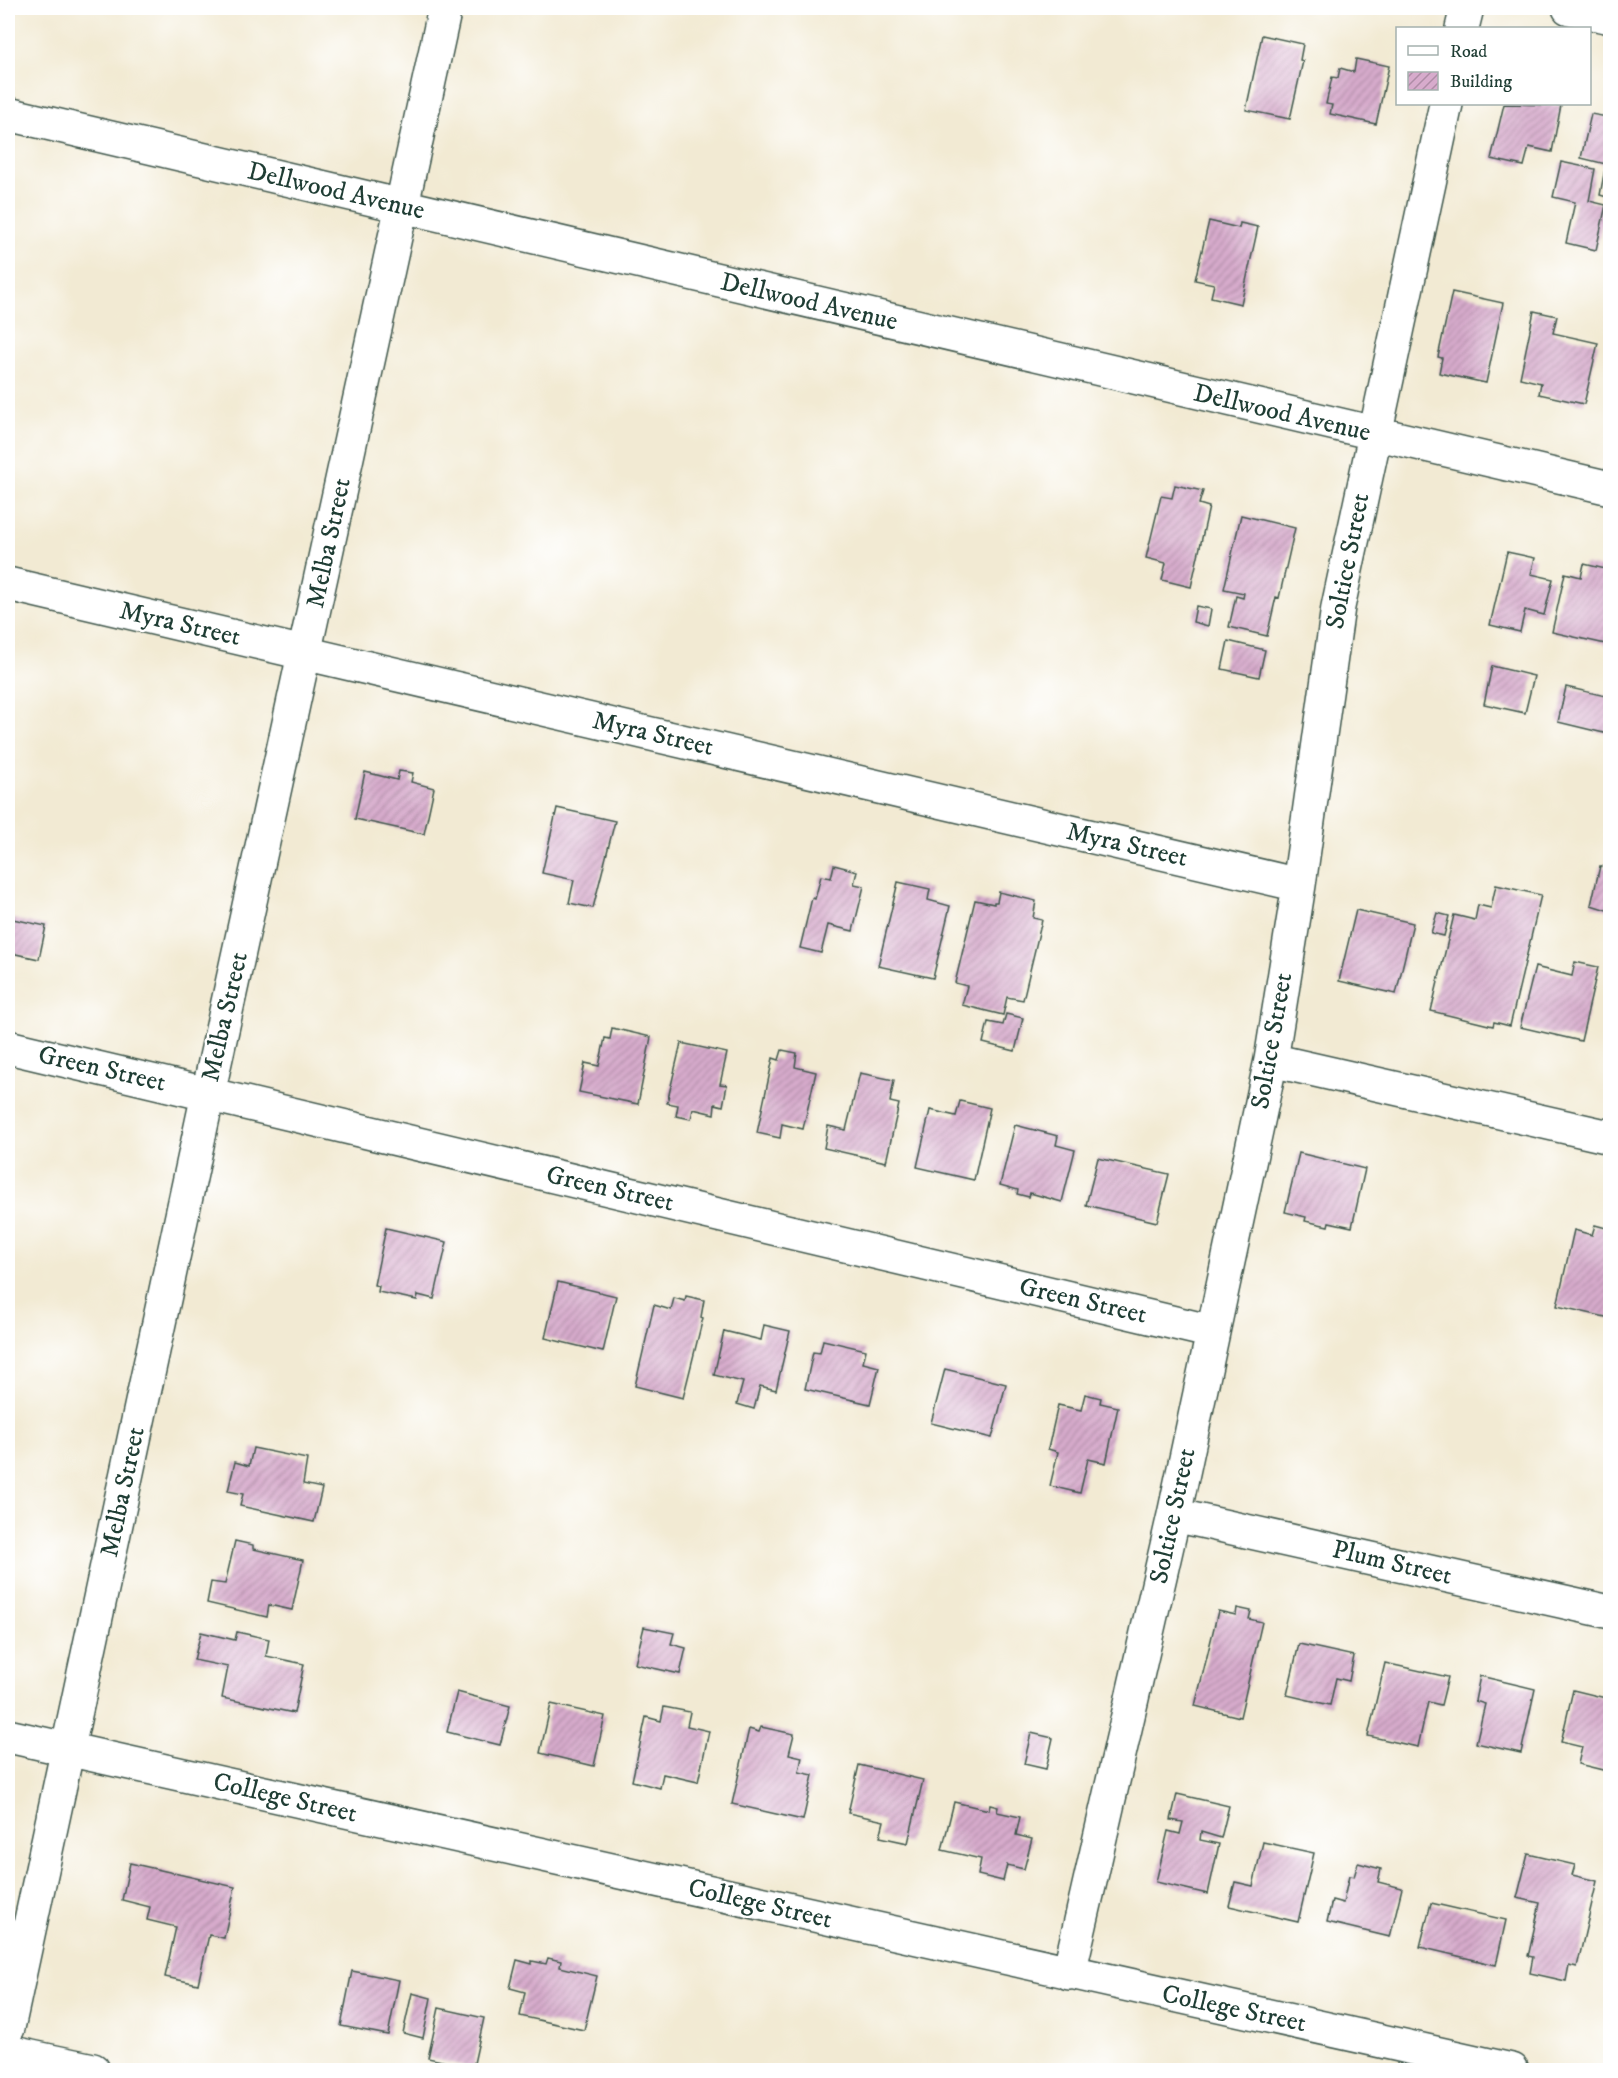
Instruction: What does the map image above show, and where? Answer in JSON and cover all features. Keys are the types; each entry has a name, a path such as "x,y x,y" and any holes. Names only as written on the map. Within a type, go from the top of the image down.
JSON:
{"street":[{"name":"Melba Street","path":"8,2028 208,1094 445,8"},
{"path":"1462,27 1467,8"},
{"path":"1569,8 1611,17"},
{"name":"Soltice Street","path":"1069,1973 1174,1515 1271,1060 1299,885 1338,607 1446,105"},
{"name":"Dellwood Avenue","path":"8,114 1611,489"},
{"name":"Myra Street","path":"8,584 1299,885"},
{"name":"Green Street","path":"8,1047 1212,1332"},
{"path":"1271,1060 1611,1137"},
{"name":"Plum Street","path":"1174,1515 1611,1612"},
{"name":"College Street","path":"8,1736 1512,2070"},
{"path":"8,2052 93,2070"}],"building":[{"path":"1262,35 1303,44 1300,60 1303,61 1290,119 1246,110"},
{"path":"1356,59 1389,66 1376,124 1330,114 1332,105 1326,104 1332,77 1338,78 1340,68 1354,72"},
{"path":"1504,105 1561,105 1552,152 1529,147 1524,166 1491,159"},
{"path":"1610,105 1610,198 1600,195 1606,164 1581,158 1591,114 1607,117"},
{"path":"1561,162 1595,169 1589,201 1606,205 1596,250 1566,243 1575,202 1553,197"},
{"path":"1209,221 1239,228 1240,223 1258,227 1241,304 1211,297 1214,284 1195,280"},
{"path":"1452,292 1503,303 1486,383 1439,373 1442,358 1438,357"},
{"path":"1534,311 1557,316 1553,333 1598,343 1584,404 1539,394 1541,383 1520,378"},
{"path":"1175,485 1203,491 1199,504 1209,507 1191,587 1162,580 1166,563 1146,558 1161,496 1172,498"},
{"path":"1241,515 1295,528 1279,598 1276,597 1267,636 1229,627 1236,596 1243,598 1244,593 1224,589"},
{"path":"1507,552 1535,558 1531,574 1553,579 1544,615 1525,610 1520,632 1490,625"},
{"path":"1584,564 1610,570 1610,645 1552,632 1565,573 1581,577"},
{"path":"1196,606 1211,609 1208,626 1193,622"},
{"path":"1228,641 1265,650 1259,677 1222,669"},
{"path":"1492,666 1534,676 1525,713 1484,704"},
{"path":"1566,687 1610,697 1608,734 1558,722"},
{"path":"399,771 413,773 411,782 434,788 424,834 355,819 365,772 397,780"},
{"path":"557,808 615,821 593,908 569,903 574,880 542,873"},
{"path":"834,865 857,871 854,884 864,886 853,931 828,925 821,953 800,948 812,898 815,899 821,876 831,878"},
{"path":"1600,866 1610,868 1610,911 1591,905"},
{"path":"898,882 930,889 928,900 950,906 933,978 878,966"},
{"path":"1496,885 1541,895 1510,1026 1494,1022 1493,1026 1431,1011 1454,915 1475,920 1478,905 1491,908"},
{"path":"999,892 1036,901 1033,918 1042,920 1023,1000 1007,997 1003,1015 962,1005 967,986 955,983 975,900 994,904 997,902"},
{"path":"1356,910 1413,923 1396,994 1339,981"},
{"path":"1437,913 1449,916 1444,936 1431,933"},
{"path":"8,918 46,926 39,959 11,953 8,959"},
{"path":"1575,962 1598,967 1581,1041 1520,1027 1535,967 1572,976"},
{"path":"1006,1014 1023,1018 1015,1051 983,1043 988,1022 1003,1025"},
{"path":"612,1028 651,1037 638,1104 579,1092 585,1063 599,1066 605,1038 610,1039"},
{"path":"681,1043 727,1053 720,1084 727,1085 723,1106 715,1104 714,1114 693,1109 691,1119 676,1116 678,1105 667,1103"},
{"path":"782,1050 797,1053 795,1067 816,1072 803,1129 782,1124 780,1138 757,1133 773,1058 779,1060"},
{"path":"860,1073 894,1080 890,1102 899,1104 886,1162 824,1148 828,1126 846,1130"},
{"path":"960,1101 990,1108 974,1180 917,1167 930,1110 956,1116"},
{"path":"1015,1125 1058,1136 1056,1145 1075,1150 1062,1202 1030,1193 1029,1197 1017,1194 1018,1190 1000,1185"},
{"path":"1299,1153 1365,1169 1352,1227 1329,1222 1328,1226 1305,1221 1306,1217 1285,1212"},
{"path":"1098,1158 1169,1174 1157,1222 1086,1205"},
{"path":"1595,1225 1610,1229 1610,1318 1557,1306 1574,1230 1592,1235"},
{"path":"386,1228 447,1242 434,1299 418,1295 417,1300 378,1292 379,1286 374,1285"},
{"path":"558,1282 616,1296 603,1352 545,1338"},
{"path":"686,1296 704,1300 701,1317 703,1318 683,1398 635,1386 654,1305 671,1310 674,1298 685,1301"},
{"path":"764,1325 790,1331 776,1390 760,1386 754,1409 737,1404 743,1382 714,1375 724,1331 761,1340"},
{"path":"823,1340 866,1350 863,1363 879,1367 870,1404 805,1389 813,1352 820,1353"},
{"path":"945,1369 1006,1384 992,1438 931,1423"},
{"path":"1085,1394 1101,1398 1100,1403 1118,1407 1106,1463 1088,1459 1080,1493 1050,1486 1058,1452 1048,1449 1058,1405 1081,1410"},
{"path":"253,1448 307,1459 303,1484 322,1488 314,1522 240,1506 243,1494 228,1491 235,1462 249,1466"},
{"path":"235,1541 253,1545 253,1549 303,1560 292,1610 269,1605 267,1617 207,1603 211,1582 225,1584"},
{"path":"1237,1608 1251,1611 1249,1619 1262,1622 1240,1717 1195,1706 1218,1611 1236,1615"},
{"path":"644,1627 674,1633 671,1644 686,1648 680,1674 635,1664"},
{"path":"201,1632 235,1640 237,1632 269,1639 266,1656 304,1664 294,1713 222,1698 228,1667 194,1660"},
{"path":"1299,1644 1354,1656 1349,1681 1336,1678 1330,1705 1287,1695"},
{"path":"1385,1663 1448,1677 1441,1705 1428,1702 1418,1747 1368,1736"},
{"path":"1480,1676 1535,1689 1521,1753 1476,1743 1485,1704 1475,1701"},
{"path":"1573,1690 1610,1699 1610,1758 1607,1771 1578,1764 1582,1747 1561,1742"},
{"path":"457,1692 510,1706 500,1745 447,1732"},
{"path":"551,1704 605,1716 594,1766 540,1753"},
{"path":"664,1707 690,1712 687,1726 709,1731 698,1782 663,1774 660,1788 632,1781 646,1717 661,1721"},
{"path":"761,1727 794,1734 789,1754 802,1757 799,1772 813,1775 803,1820 732,1804 749,1729 759,1732"},
{"path":"1031,1733 1053,1738 1046,1769 1024,1764"},
{"path":"859,1765 923,1780 908,1843 880,1837 884,1821 848,1813"},
{"path":"1177,1794 1229,1806 1221,1838 1201,1832 1200,1840 1219,1844 1208,1894 1156,1882 1168,1831 1180,1834 1183,1822 1171,1820"},
{"path":"954,1802 989,1810 990,1805 998,1807 997,1812 1020,1817 1016,1835 1032,1839 1024,1869 1007,1865 1003,1881 978,1875 981,1859 942,1850"},
{"path":"1263,1842 1314,1853 1298,1922 1229,1906 1235,1882 1253,1886"},
{"path":"1528,1854 1575,1865 1572,1875 1597,1881 1577,1967 1569,1965 1566,1981 1530,1973 1533,1957 1528,1956 1540,1903 1517,1898"},
{"path":"130,1863 235,1887 224,1938 209,1935 198,1984 165,1977 176,1927 147,1920 150,1907 122,1900"},
{"path":"1358,1863 1381,1869 1378,1882 1402,1888 1390,1937 1327,1922 1332,1900 1343,1903 1349,1876 1354,1877"},
{"path":"1431,1903 1506,1920 1496,1965 1420,1947"},
{"path":"548,1958 561,1961 560,1967 597,1976 584,2030 520,2016 525,1992 510,1988 517,1960 532,1964 532,1961 546,1964"},
{"path":"352,1971 399,1980 388,2035 341,2026"},
{"path":"412,1993 431,1998 423,2038 403,2033"},
{"path":"439,2008 484,2018 473,2068 428,2058"}]}
